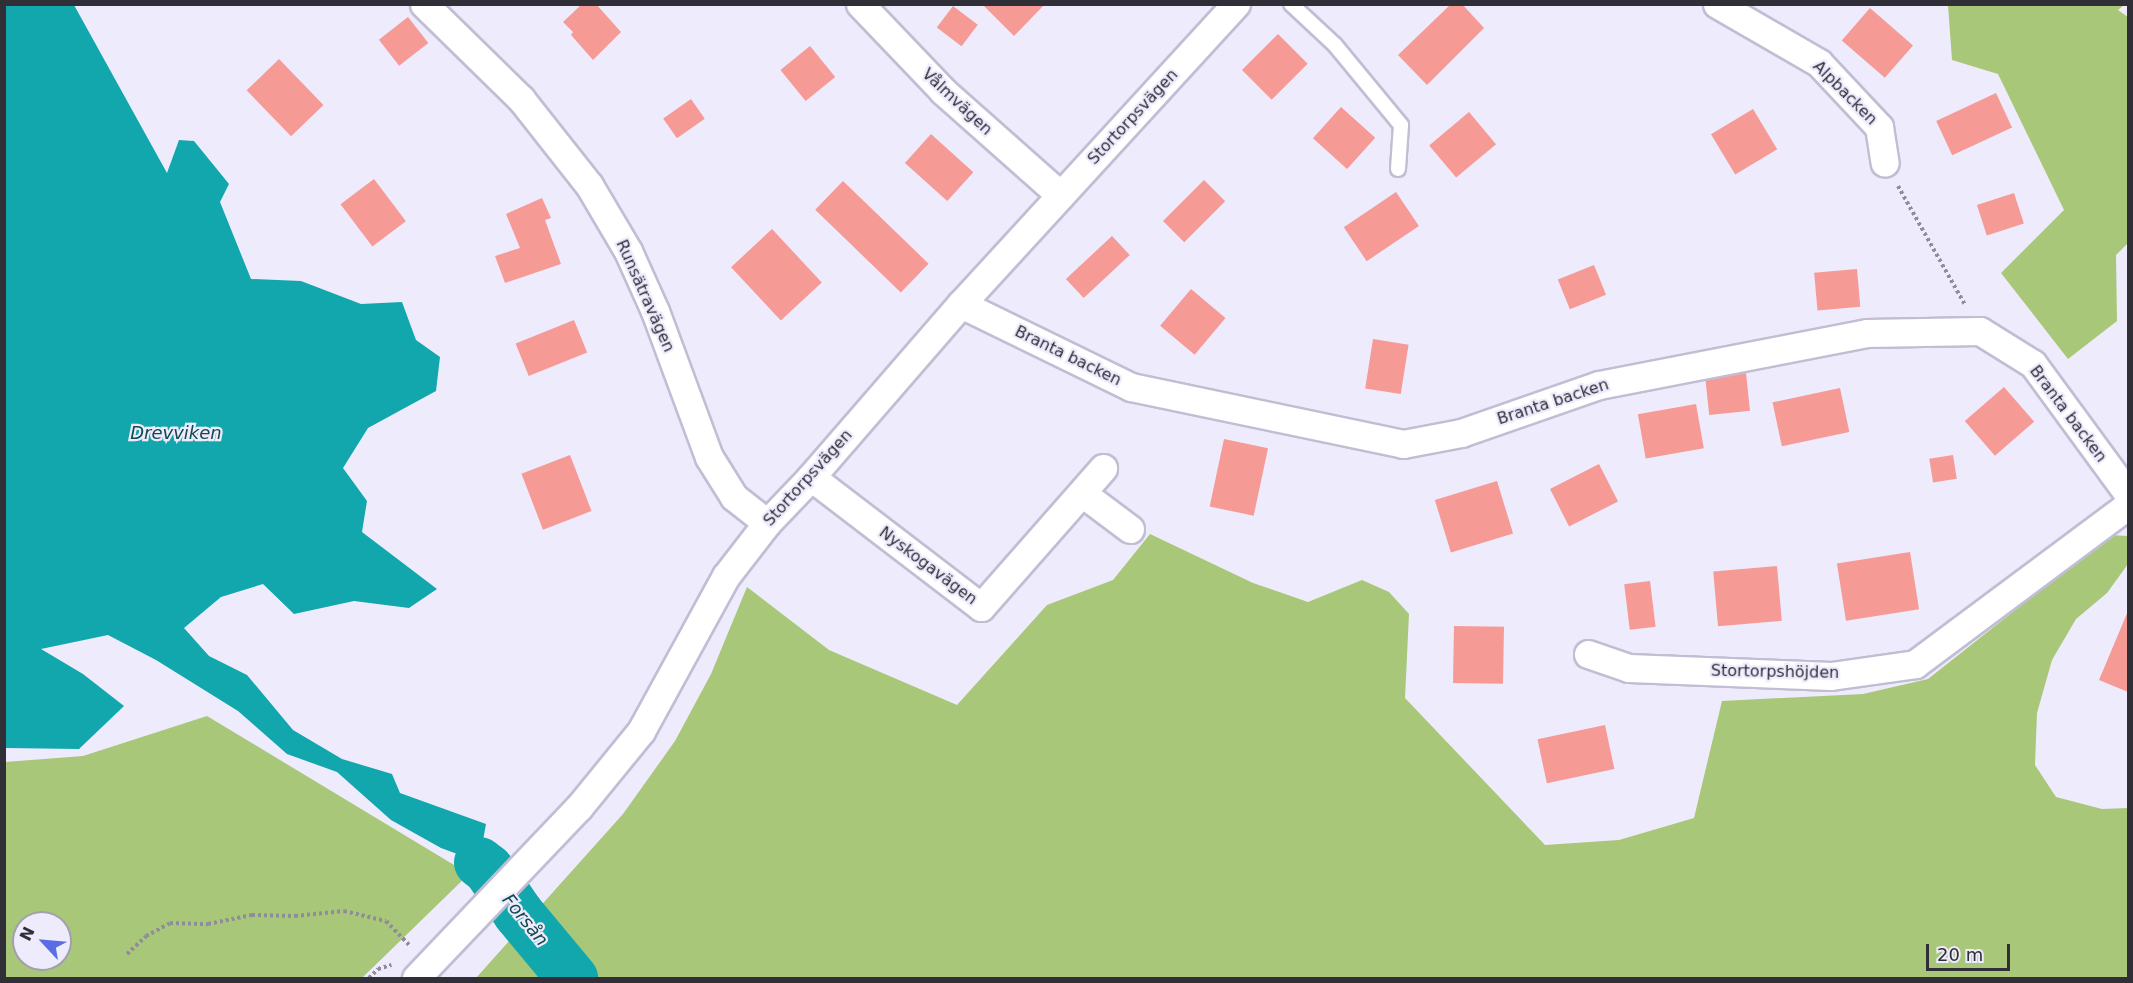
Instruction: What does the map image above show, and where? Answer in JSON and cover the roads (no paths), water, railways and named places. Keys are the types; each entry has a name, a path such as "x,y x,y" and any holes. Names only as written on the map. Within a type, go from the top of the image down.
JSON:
{"street":[{"name":"Runsätravägen","path":"424,4 521,99 589,185 628,251 651,301 709,457 734,497 767,523"},
{"name":"Vålmvägen","path":"860,4 943,91 1060,195"},
{"name":"Stortorpsvägen","path":"408,971 442,953 579,807 641,731 726,576 767,523 811,477 961,304 1236,4"},
{"name":"Alpbacken","path":"1717,4 1820,63 1879,127 1885,163"},
{"name":"Branta backen","path":"961,304 1131,387 1403,444 1461,433 1599,385 1867,333 1980,331 2033,364 2128,494"},
{"name":"Nyskogavägen","path":"811,477 981,607 1103,468"},
{"path":"1082,493 1130,529"},
{"name":"Stortorpshöjden","path":"1588,654 1629,668 1831,676 1915,664 2128,506"}],"lane":[{"path":"1291,4 1335,45 1401,125 1398,169"}],"water":[{"name":"Drevviken","path":"5,4 74,5 167,173 179,140 194,141 229,184 220,202 251,279 301,281 361,304 402,302 416,340 440,357 436,391 368,428 343,468 367,501 362,532 437,589 409,608 354,601 294,614 263,584 221,597 184,628 209,656 247,675 293,730 342,759 392,774 400,793 486,824 479,862 441,848 391,820 337,772 287,754 238,711 156,660 108,635 41,649 83,674 124,706 79,749 5,748"}],"waterway":[{"name":"Forsån","path":"479,862 488,869 518,913 572,978"}]}
